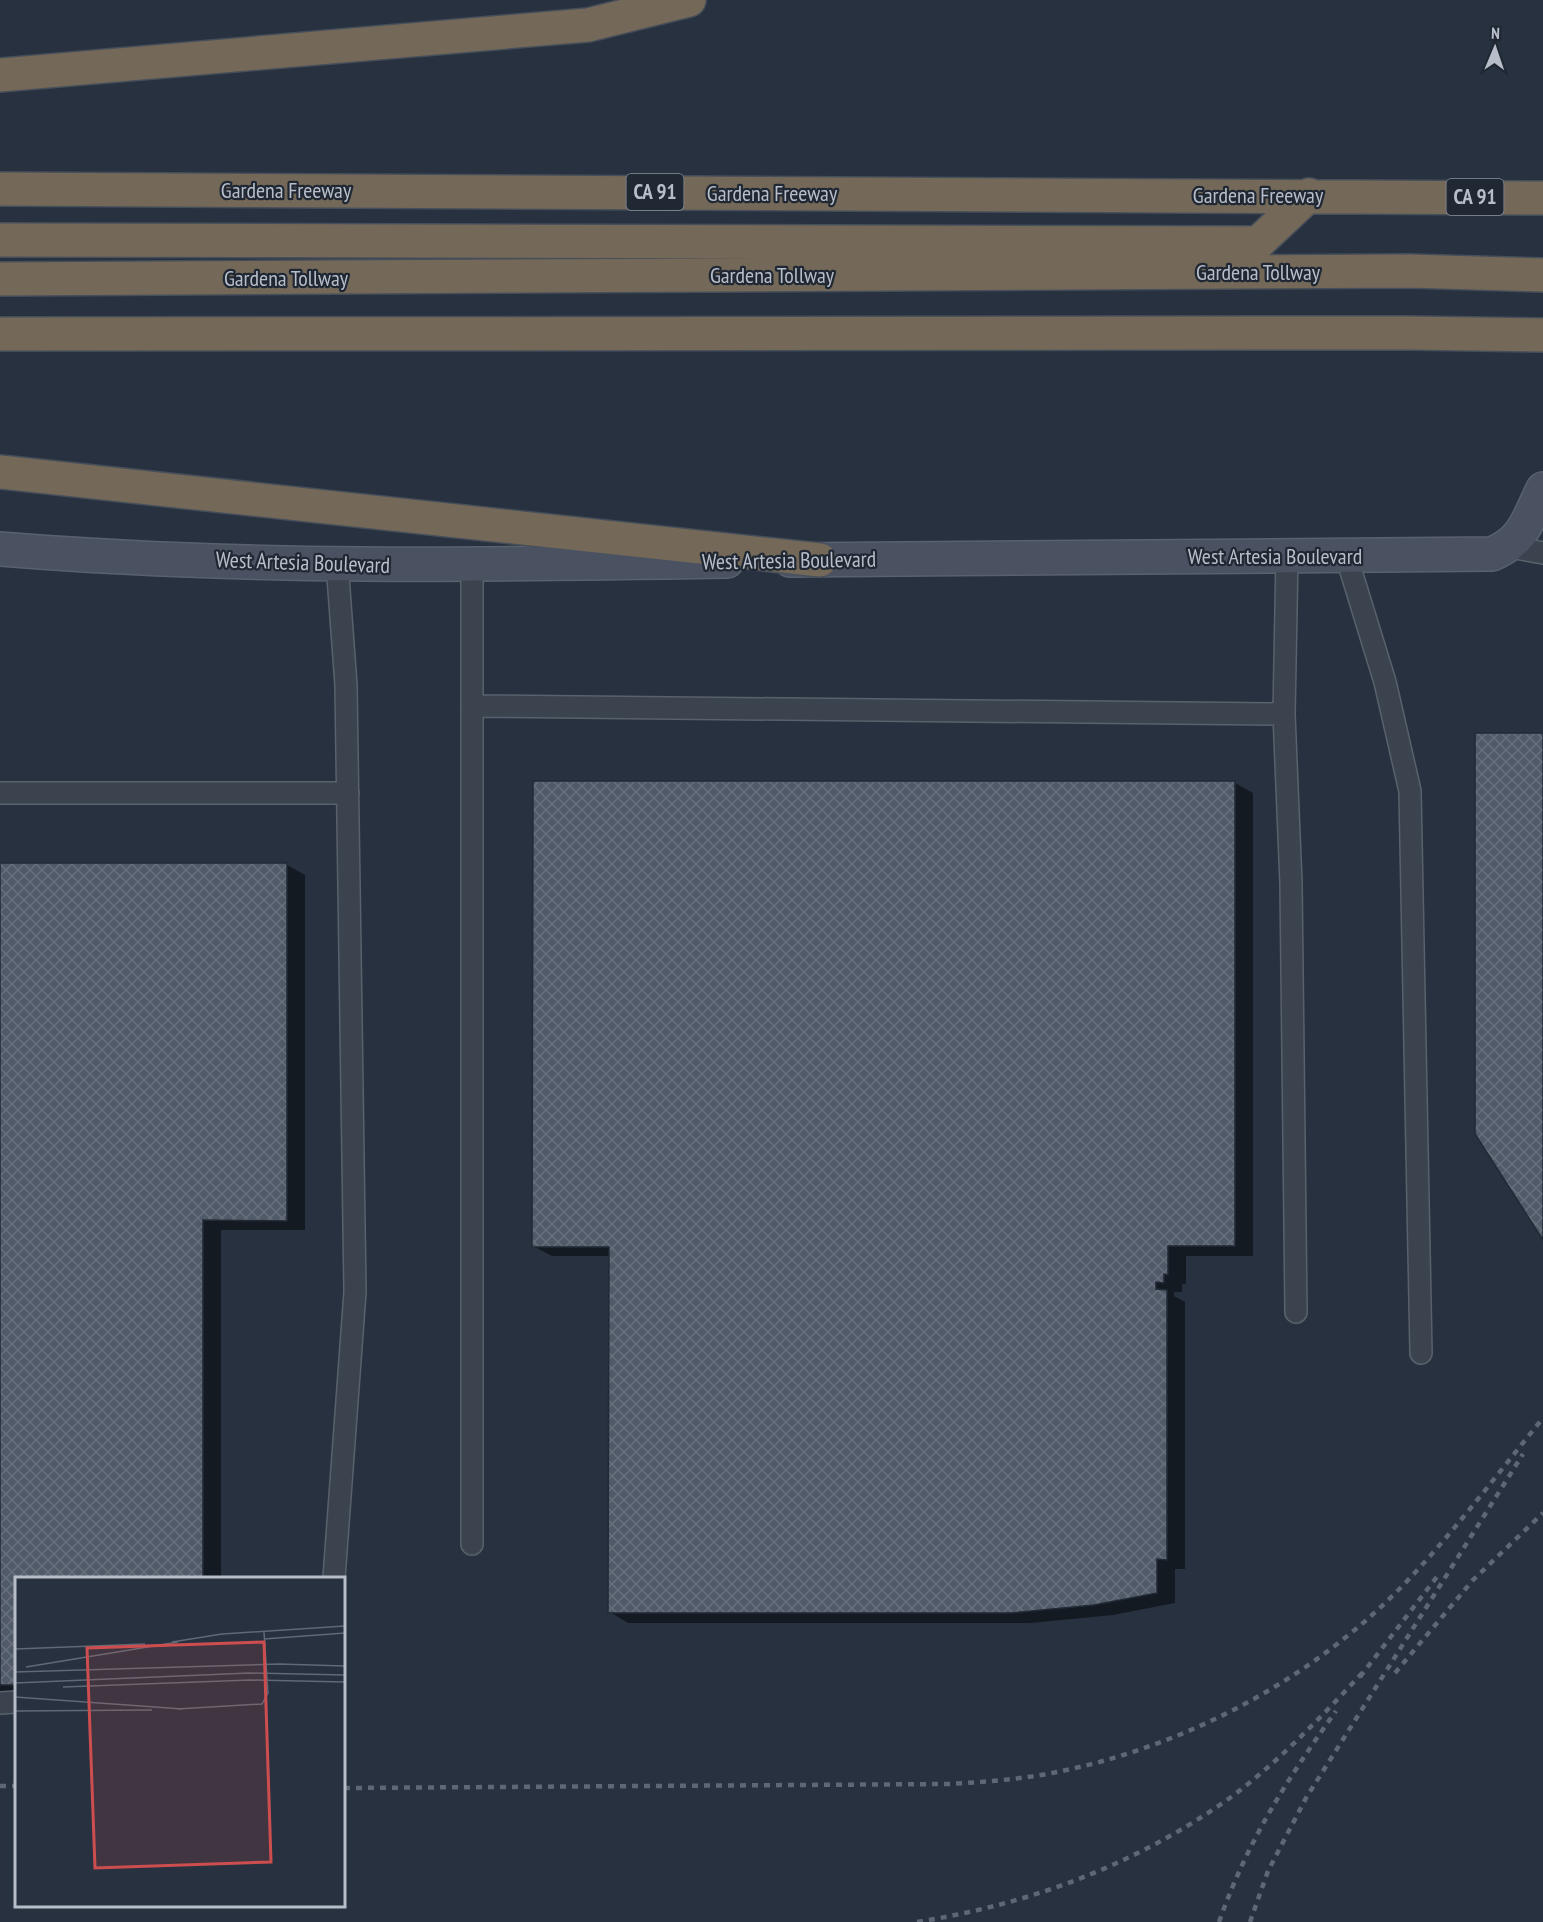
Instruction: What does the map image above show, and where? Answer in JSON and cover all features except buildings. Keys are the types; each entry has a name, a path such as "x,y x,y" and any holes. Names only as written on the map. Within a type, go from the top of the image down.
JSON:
{"highway":[{"path":"0,75 588,25 689,0"},
{"name":"Gardena Freeway","path":"0,189 1543,198"},
{"name":"Gardena Tollway","path":"0,240 1258,243 1309,195"},
{"name":"Gardena Tollway","path":"0,279 1408,272 1543,274"},
{"path":"0,334 1408,333 1543,335"},
{"path":"0,472 820,560"}],"main road":[{"path":"1510,547 1521,534 1543,489"},
{"name":"West Artesia Boulevard","path":"0,549 85,556 472,565 1492,554 1510,547"}],"lane":[{"path":"1510,547 1543,553"},
{"path":"1346,555 1385,682 1410,791 1421,1353"},
{"path":"1287,556 1284,714 1291,883 1296,1312"},
{"path":"334,1577 355,1292 346,685 337,563"},
{"path":"472,565 472,1544"},
{"path":"472,706 1284,714"},
{"path":"0,793 348,793"}],"railway":[{"path":"345,1788 950,1784 1041,1775 1092,1764 1143,1749 1240,1706 1286,1680 1371,1616 1444,1540 1543,1418"},
{"path":"1250,1922 1268,1871 1306,1798 1523,1454"},
{"path":"1395,1673 1473,1580 1543,1513"},
{"path":"1360,1677 1439,1574"},
{"path":"917,1922 999,1905 1040,1893 1117,1863 1155,1844 1246,1786 1299,1738 1366,1669"},
{"path":"1219,1922 1242,1864 1270,1812 1336,1711"},
{"path":"0,1786 15,1786"}]}
